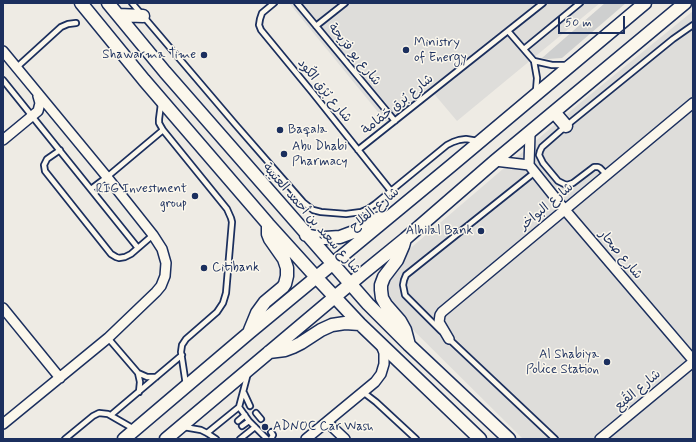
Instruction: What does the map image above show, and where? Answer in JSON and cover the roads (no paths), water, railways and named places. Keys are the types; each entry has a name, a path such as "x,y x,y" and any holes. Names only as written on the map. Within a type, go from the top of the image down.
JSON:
{"main road":[{"path":"80,3 268,224 334,297 360,324 480,439"},
{"name":"شارع الفلاح","path":"124,439 645,3"},
{"path":"166,439 405,239 495,161 685,3"},
{"path":"111,7 143,16"},
{"name":"شارع سعيد بن أحمد العتيبة","path":"111,7 165,72 368,304 409,345 509,439"},
{"path":"554,112 566,126"},
{"path":"306,234 325,238 340,237 356,231 374,220 390,216"},
{"path":"250,332 257,313 265,302 283,287 287,276 287,268 284,259 268,234 268,224"},
{"path":"405,239 397,260 384,277 381,290 382,298 386,305 400,321 405,330 409,345"},
{"path":"269,352 285,350 293,347 332,325 345,323 360,324"}],"street":[{"path":"3,51 153,235 162,250 166,263 165,276 161,286 156,292 108,338 3,424"},
{"path":"3,140 33,116 40,108 39,100 35,91"},
{"name":"شارع البواخر","path":"449,339 439,322 442,312 693,103"},
{"path":"495,161 532,168 530,132"},
{"name":"شارع صحار","path":"532,168 565,210 693,361"},
{"path":"3,308 60,378"},
{"path":"306,439 375,382 381,374 384,364 384,353 380,343"},
{"name":"شارع القُبع","path":"600,439 693,361"},
{"path":"327,422 345,439"}],"lane":[{"path":"132,3 234,124 298,197 313,210 341,214 354,214 361,212 368,209 447,145 466,139 480,141"},
{"name":"شارع بُرْق الكُود","path":"274,3 262,14 259,25 260,30 391,191"},
{"name":"شارع يو فرَيحة","path":"297,3 395,121"},
{"path":"316,26 345,3"},
{"name":"شارع بُرق حَمَامة","path":"358,150 543,3"},
{"path":"524,49 580,3"},
{"path":"16,68 61,27 76,23"},
{"path":"607,175 600,168 596,167 592,168 573,183 564,184 556,179 540,159 540,151 542,147 566,126 673,39 693,25"},
{"path":"508,31 534,61 537,78 535,96"},
{"path":"534,61 552,65 570,66"},
{"path":"3,80 138,248"},
{"path":"162,100 159,123 163,130 227,209 231,218 225,298 221,308 184,342 182,355 186,387"},
{"path":"91,189 163,130"},
{"path":"60,150 47,160 44,165 46,174 113,256 119,258 125,257 153,235"},
{"path":"532,168 406,275 403,289 405,295 449,339 555,439"},
{"path":"108,338 138,373 147,377 157,377"},
{"path":"111,415 182,355"},
{"path":"208,433 239,407 249,369"},
{"path":"138,373 140,382 139,392"},
{"path":"243,392 250,406"},
{"path":"363,392 374,400 416,439"},
{"path":"239,407 267,439"},
{"path":"65,439 96,414 102,413 111,415 135,430"},
{"path":"256,413 261,419"},
{"path":"238,421 245,415"},
{"path":"242,426 250,421"},
{"path":"180,427 194,428 208,433 216,439 220,435"},
{"path":"240,439 255,427"},
{"path":"271,432 273,435 271,439"}],"place":[{"name":"Ministry of Energy","path":"406,50"},
{"name":"Shawarma Time","path":"204,55"},
{"name":"Baqala","path":"280,130"},
{"name":"Abu Dhabi Pharmacy","path":"284,154"},
{"name":"RIG Investment group","path":"195,196"},
{"name":"Alhilal Bank","path":"481,231"},
{"name":"Citibank","path":"204,268"},
{"name":"Al Shabiya Police Station","path":"607,362"},
{"name":"ADNOC Car Wash","path":"265,427"}]}
